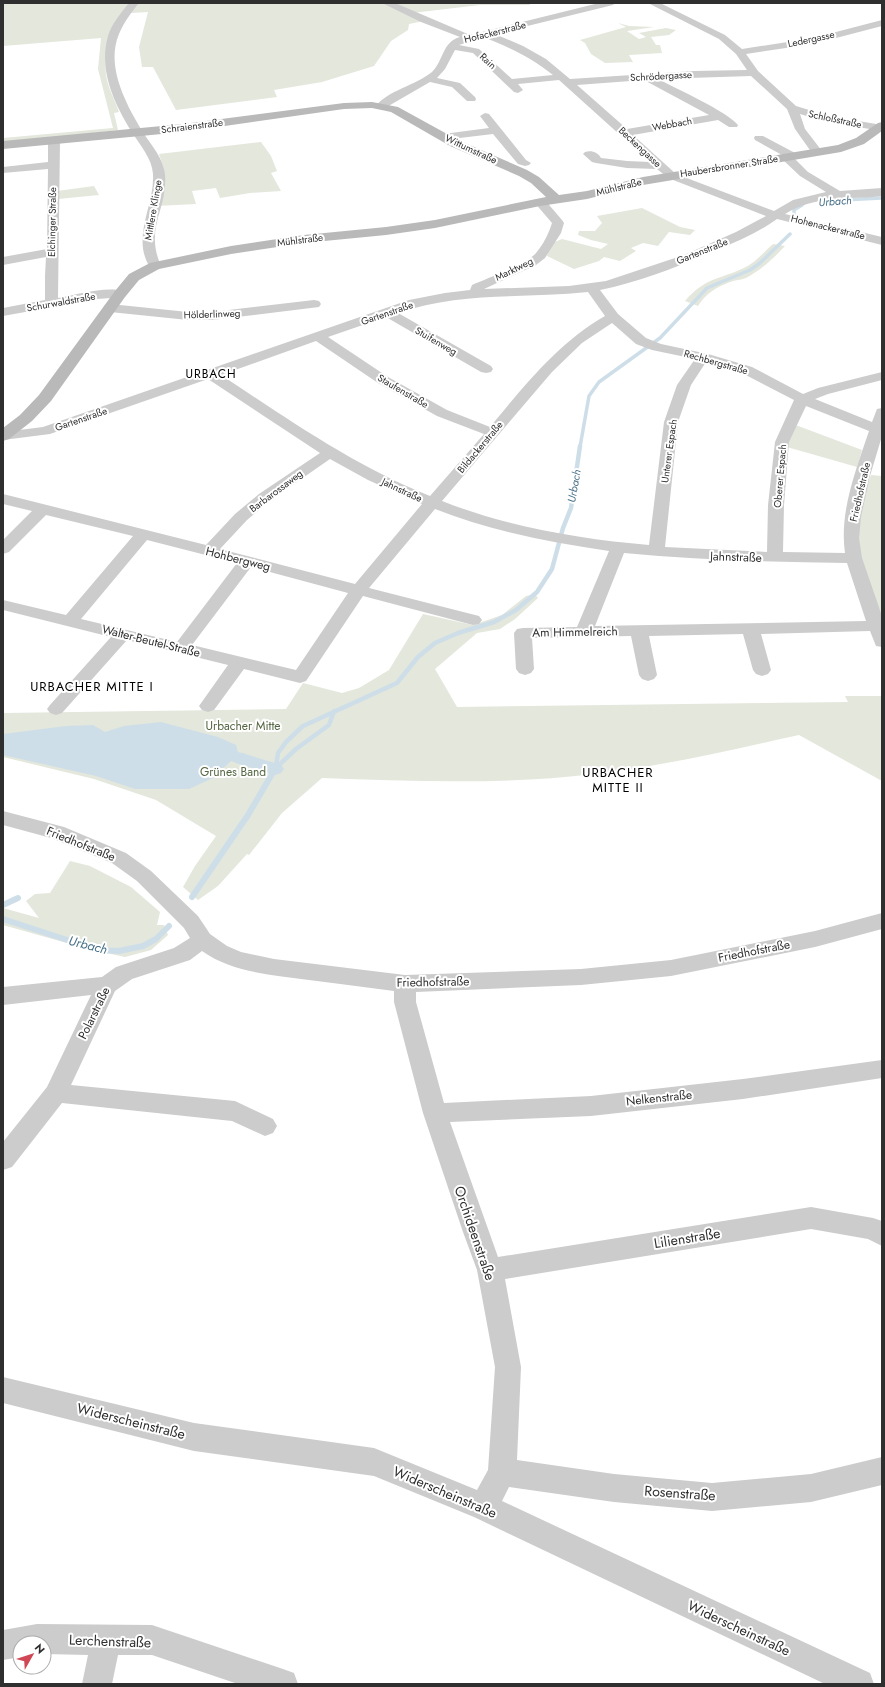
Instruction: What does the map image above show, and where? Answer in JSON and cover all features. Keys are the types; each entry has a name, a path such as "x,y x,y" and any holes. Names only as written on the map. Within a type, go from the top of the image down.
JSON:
{"street":[{"name":"Mittlere Klinge","path":"134,3 124,14 117,26 109,51 110,68 116,91 138,133 154,157 159,173 158,190 149,226 147,245 150,258 155,266"},
{"path":"387,3 424,20 470,38"},
{"name":"Hofackerstraße","path":"381,106 389,99 430,79 443,66 451,46 457,41 610,3"},
{"name":"Schloßstraße","path":"653,3 715,32 740,52 754,73 792,108 827,119 880,127"},
{"name":"Ledergasse","path":"740,52 813,40 882,23"},
{"name":"Beckengasse","path":"485,34 520,48 542,61 672,176 752,208 774,215"},
{"name":"Rain","path":"451,46 476,51 514,86 565,80"},
{"name":"Schrödergasse","path":"565,80 754,73"},
{"name":"Webbach","path":"646,77 734,125"},
{"path":"430,79 456,85 471,99"},
{"name":"Schraienstraße","path":"3,146 138,133 361,104 381,106"},
{"name":"Wittumstraße","path":"381,106 394,109 443,137 523,173 535,180 557,200"},
{"name":"Schloßstraße","path":"792,108 800,129 816,151"},
{"path":"485,116 522,162 525,163"},
{"name":"Webbach","path":"624,133 720,116"},
{"name":"Haubersbronner Straße","path":"672,176 841,148 860,142 880,127"},
{"path":"443,137 496,130"},
{"path":"759,138 790,156"},
{"name":"Elchinger Straße","path":"52,303 51,276 53,252 54,141"},
{"path":"589,154 595,157 596,160 611,163 641,167 659,165"},
{"name":"Haubersbronner Straße","path":"790,156 804,174 837,194"},
{"path":"3,170 54,164"},
{"name":"Mühlstraße","path":"3,436 26,418 45,398 120,294 134,277 155,266 231,250 297,240 386,231 435,224 540,202 587,196 643,181 672,176"},
{"name":"Gartenstraße","path":"3,436 45,431 319,337 387,312 434,298 475,293 592,288 618,282 679,261 741,235 760,226 789,205 822,196 882,192"},
{"name":"Marktweg","path":"475,293 477,288 532,262 541,255 555,233 558,223 540,202"},
{"name":"Hohenackerstraße","path":"774,215 800,220 882,241"},
{"path":"3,261 53,252"},
{"name":"Rechbergstraße","path":"592,288 612,317 641,341 657,347 703,357 747,370 802,399 877,429"},
{"name":"Schurwaldstraße","path":"3,312 97,295 120,294"},
{"name":"Hölderlinweg","path":"110,308 188,316 212,316 314,304"},
{"name":"Stuifenweg","path":"387,312 486,369"},
{"name":"Bildackerstraße","path":"300,677 359,590 493,433 526,392 567,350 594,326 612,317"},
{"name":"Staufenstraße","path":"319,337 383,380 442,412 493,433"},
{"name":"Unterer Espach","path":"656,552 671,422 684,386 703,357"},
{"name":"Jahnstraße","path":"210,374 330,453 396,489 432,504 476,519 554,538 618,548 656,552 715,557 854,558"},
{"path":"802,399 823,391 882,376"},
{"name":"Oberer Espach","path":"775,558 776,505 782,442 802,399"},
{"name":"Friedhofstraße","path":"879,634 854,558 851,538 853,517 862,476 875,462 877,429 882,412"},
{"name":"Barbarossaweg","path":"209,552 241,517 265,497 330,453"},
{"name":"Hohbergweg","path":"3,499 144,534 473,620"},
{"path":"3,549 43,509"},
{"path":"69,622 144,534"},
{"path":"584,631 618,548"},
{"path":"181,648 247,561"},
{"name":"Walter-Beutel-Straße","path":"6,609 123,634 300,677"},
{"path":"751,630 762,670"},
{"name":"Am Himmelreich","path":"525,669 523,633 751,630 879,634"},
{"path":"639,631 648,674"},
{"path":"56,709 123,634"},
{"path":"208,706 239,663"},
{"name":"Friedhofstraße","path":"3,818 57,832 119,858 144,876 191,922 202,940 219,952 237,960 274,967 405,984 581,978 671,968 815,939 882,922"},
{"name":"Polarstraße","path":"3,1160 56,1093 107,984 124,973 182,954 202,940"},
{"path":"3,996 107,984"},
{"name":"Orchideenstraße","path":"405,984 404,1002 435,1113 475,1232 490,1270 508,1367 502,1472 484,1507"},
{"name":"Nelkenstraße","path":"435,1113 591,1106 743,1089 882,1069"},
{"path":"56,1093 235,1111 265,1126"},
{"name":"Lilienstraße","path":"490,1270 811,1218 873,1229 882,1235"},
{"name":"Widerscheinstraße","path":"3,1390 194,1437 374,1462 484,1507 859,1684"},
{"name":"Rosenstraße","path":"502,1472 614,1488 712,1497 811,1488 882,1471"},
{"name":"Lerchenstraße","path":"3,1645 37,1639 152,1640 283,1684"},
{"path":"97,1684 106,1640"}],"green space":[{"path":"3,3 131,3 124,10 114,26 110,35 106,54 105,64 109,88 119,112 114,113 118,130 3,144 3,138 113,128 98,69 101,38 3,46"},
{"path":"139,3 385,3 424,21 409,24 408,30 391,41 374,66 322,82 274,90 277,97 176,110 153,67 142,67 139,47 148,12 131,13"},
{"path":"392,3 529,3 530,5 480,5 412,13"},
{"path":"618,23 629,26 654,27 627,31 639,39 646,37 639,33 666,28 676,30 669,35 651,37 656,45 660,45 662,53 629,55 633,62 605,63 591,54 585,43 580,40 626,27"},
{"path":"261,142 271,156 277,171 271,173 281,191 250,193 220,198 216,188 192,191 196,204 156,206 164,169 159,154"},
{"path":"94,186 99,195 58,199 57,191"},
{"path":"642,208 680,227 695,230 690,235 669,232 658,246 643,243 631,248 636,251 620,261 604,257 599,261 574,269 547,256 550,244 562,239 601,249 608,244 578,235 579,231 595,231 602,223 597,216"},
{"path":"773,244 785,246 767,264 751,275 744,279 730,282 716,288 705,297 698,306 685,301 699,287 706,283 748,266"},
{"path":"793,424 862,450 857,467 787,447"},
{"path":"871,475 882,476 882,615 863,567 858,542 858,516"},
{"name":"Grünes Band","path":"535,594 538,598 515,619 500,629 477,633 435,669 457,707 848,702 845,696 882,696 882,781 799,735 671,762 594,774 526,780 492,781 322,778 282,813 249,855 247,854 218,886 198,900 183,887 195,866 216,836 156,800 94,779 3,757 3,713 286,709 303,683 342,693 359,688 389,670 423,614 473,625 502,615 526,596"},
{"path":"70,861 90,866 131,887 160,912 157,925 164,925 168,935 151,950 125,957 88,949 3,925 3,908 39,918 26,901 35,894 50,893"}],"shaded area":[{"path":"161,722 218,737 236,745 238,752 246,754 239,764 231,761 213,778 189,789 135,789 96,776 3,755 3,734 66,726 93,725 105,732 124,726"}],"waterway":[{"name":"Urbach","path":"822,201 882,198"},
{"name":"Urbach","path":"794,215 794,210 802,205"},
{"name":"Urbach","path":"580,447 589,396 599,382 660,338 707,288 750,270 760,263 790,234"},
{"name":"Urbach","path":"334,712 397,683 418,657 435,643 458,633 494,622 516,610 537,592 552,569 563,528 571,508 580,446"},
{"name":"Urbach","path":"276,766 278,753 286,742 303,726 334,712"},
{"name":"Urbach","path":"278,766 296,749 329,725 334,712"},
{"name":"Urbach","path":"242,759 275,769"},
{"name":"Urbach","path":"275,769 276,765"},
{"name":"Urbach","path":"275,769 278,766"},
{"name":"Urbach","path":"192,897 248,815 275,769"},
{"path":"3,905 18,898"},
{"name":"Urbach","path":"3,919 98,950 119,951 143,946 156,939 169,926"}],"district":[{"name":"URBACH","path":"211,374"},
{"name":"URBACHER MITTE I","path":"92,686"},
{"name":"URBACHER MITTE II","path":"618,780"}],"park label":[{"name":"Urbacher Mitte","path":"243,726"}]}
